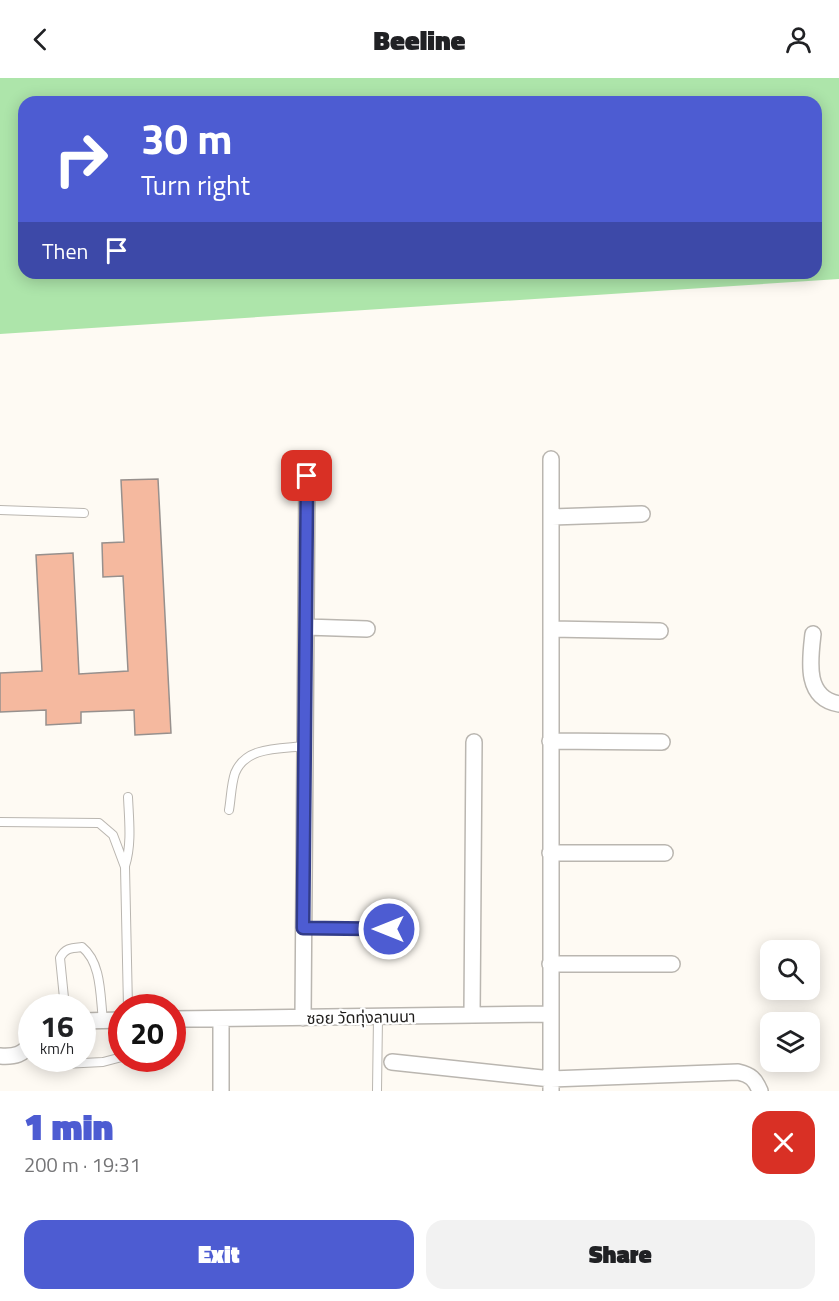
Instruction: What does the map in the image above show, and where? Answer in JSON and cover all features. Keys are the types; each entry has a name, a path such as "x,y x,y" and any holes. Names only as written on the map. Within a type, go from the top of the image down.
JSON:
{"street":[{"path":"551,459 551,1085"},
{"path":"303,1018 307,476"},
{"path":"552,517 642,514"},
{"path":"306,627 367,629"},
{"path":"551,629 660,631"},
{"path":"813,634 810,660 812,683 820,695 830,702 839,704"},
{"path":"550,741 662,742"},
{"path":"472,1015 474,742"},
{"path":"550,853 665,853"},
{"path":"550,964 672,964"},
{"name":"ซอย วัดทุ่งลานนา","path":"186,1019 550,1014"},
{"path":"221,1019 221,1091"},
{"path":"96,1020 108,1020"},
{"path":"0,1056 18,1055"},
{"path":"392,1062 551,1085 738,1072 749,1075 760,1091"}],"lane":[{"path":"0,510 84,513"},
{"path":"229,810 234,775 246,758 255,752 305,746"},
{"path":"125,867 129,855 130,839 128,797"},
{"path":"0,822 99,823 113,835 125,867 128,994"},
{"path":"303,928 389,929"},
{"path":"64,994 60,958 63,951 82,947 89,953 95,966 103,1020"},
{"path":"377,1091 378,1017"}],"shaded area":[{"path":"0,78 839,78 839,279 0,334"}],"building":[{"path":"158,479 171,733 135,735 134,710 81,712 81,723 46,725 46,710 0,712 0,673 42,671 36,555 73,553 79,674 128,671 123,576 103,577 102,543 124,542 121,480"}],"route":[{"path":"307,476 303,928 389,929"}]}
